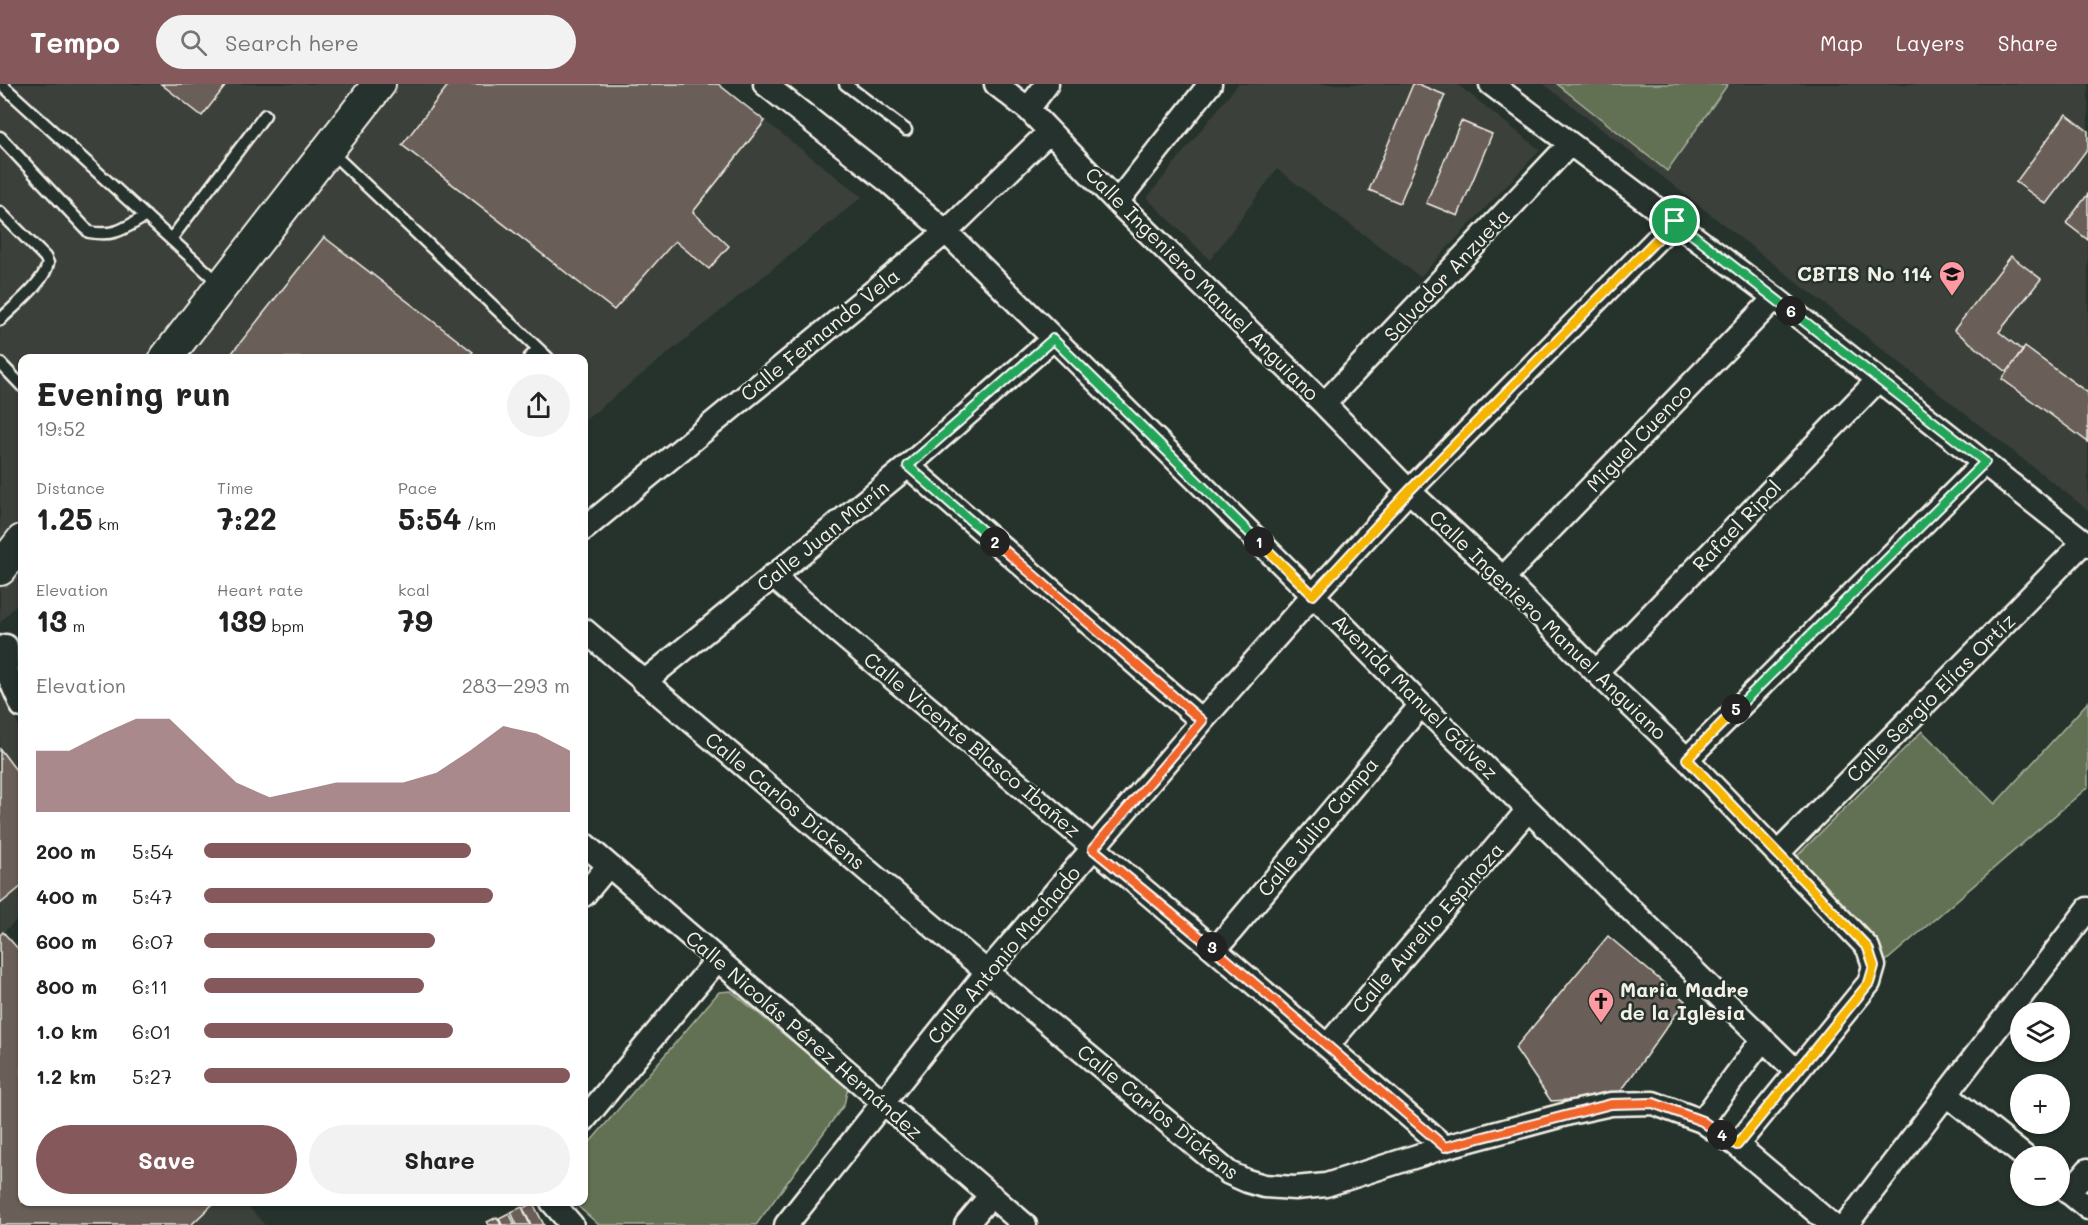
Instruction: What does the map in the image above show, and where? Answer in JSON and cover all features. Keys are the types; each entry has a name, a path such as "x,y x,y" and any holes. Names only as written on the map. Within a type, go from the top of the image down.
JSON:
{"main road":[{"path":"169,354 379,84"},
{"path":"0,569 18,546"}],"street":[{"name":"Avenida Manuel Gálvez","path":"765,84 889,182 946,232 1421,705 1796,1071"},
{"name":"Calle Ingeniero Manuel Anguiano","path":"996,84 1028,109 1117,202 1324,404 1409,491 1503,578 1687,759 1868,948 1874,966 1869,983 1737,1145"},
{"path":"1028,109 1047,84"},
{"path":"1117,202 1210,84"},
{"path":"1491,84 1775,298 2086,543"},
{"name":"Calle Fernando Vela","path":"588,526 946,232 1049,132"},
{"name":"Salvador Anzueta","path":"1324,404 1569,145"},
{"name":"Calle Antonio Machado","path":"786,1225 987,972 1313,595 1409,491 1675,221"},
{"name":"Miguel Cuenco","path":"1503,578 1775,298"},
{"name":"Calle Juan Marín","path":"644,682 908,466 1053,339"},
{"name":"Rafael Ripol","path":"1596,672 1878,380"},
{"path":"1687,759 1985,462"},
{"path":"908,466 1202,721"},
{"name":"Calle Sergio Elías Ortíz","path":"1777,854 2086,543"},
{"name":"Calle Vicente Blasco Ibañez","path":"772,576 1445,1147"},
{"name":"Calle Carlos Dickens","path":"588,633 987,972 1229,1173 1264,1186 1295,1188 1326,1185 1445,1147 1611,1104 1653,1103 1702,1121 1737,1145 1832,1225"},
{"path":"10,649 7,672 18,697"},
{"name":"Calle Julio Campa","path":"1215,950 1421,705"},
{"name":"Calle Aurelio Espinoza","path":"1327,1046 1528,810"},
{"name":"Calle Nicolás Pérez Hernández","path":"588,848 1026,1225"},
{"path":"588,890 608,866"},
{"path":"1846,1225 2088,909"},
{"path":"588,1115 717,960"},
{"path":"1702,1121 1762,1040"},
{"path":"1946,1094 2011,1146"},
{"path":"2070,1184 2088,1170"},
{"path":"2070,1194 2088,1208"},
{"path":"966,1225 991,1195"},
{"path":"555,1206 572,1225"}],"lane":[{"path":"1,84 222,286"},
{"path":"845,84 906,130"},
{"path":"171,239 265,115"},
{"path":"0,136 89,232 103,235 114,233 146,216"},
{"path":"329,150 544,354"},
{"path":"0,212 45,257 48,263 45,274 37,284 0,320"},
{"path":"533,354 538,349"},
{"path":"0,363 18,382"}],"shaded area":[{"path":"0,84 718,84 862,197 588,418 588,354 18,354 18,603 0,623"},
{"path":"1238,84 1457,84 1540,150 1420,277 1277,169 1210,260 1147,198"},
{"name":"CBTIS No 114","path":"1544,84 2088,84 2088,510"},
{"path":"0,691 18,724 18,919 3,932 18,949 18,1206 248,1206 265,1225 0,1225"}],"green space":[{"path":"1557,84 1728,84 1667,171"},
{"path":"2088,702 2088,787 1885,962 1794,859 1922,731 1995,804"},
{"path":"731,991 848,1087 844,1105 756,1225 599,1225 578,1206 588,1206 588,1144 719,992"}],"building":[{"path":"161,84 227,84 202,116"},
{"path":"449,84 718,84 765,121 693,212 729,246 709,269 675,241 614,310 402,145"},
{"path":"1413,84 1445,95 1400,203 1369,190"},
{"path":"2066,114 2088,131 2088,148 2046,204 2016,182"},
{"path":"1461,121 1492,134 1458,216 1426,203"},
{"path":"2088,194 2088,240 2066,223"},
{"path":"324,237 473,352 471,354 231,354"},
{"path":"2011,256 2041,279 1999,332 2023,351 2007,372 1954,330"},
{"path":"2025,347 2088,393 2088,442 2002,379"},
{"path":"0,749 18,773 18,889 0,904"},
{"path":"3,932 18,949 18,1206 211,1206 191,1225 0,1225 0,935"},
{"name":"Maria Madre de la Iglesia","path":"1608,936 1685,1001 1617,1097 1551,1101 1515,1048"},
{"path":"534,1206 544,1225 531,1225 523,1208"},
{"path":"522,1207 530,1225 517,1225 511,1212"},
{"path":"509,1213 515,1225 502,1225 499,1218"},
{"path":"497,1217 501,1225 489,1225 487,1222"}],"place":[{"name":"CBTIS No 114","path":"1952,297"},
{"name":"Maria Madre de la Iglesia","path":"1601,1024"}],"route":[{"path":"1675,221 1985,462 1687,759 1868,948 1873,959 1873,974 1869,983 1737,1145 1702,1121 1653,1103 1611,1104 1445,1147 1093,849 1202,721 908,466 1053,339 1313,595 1409,491 1675,221"}]}
